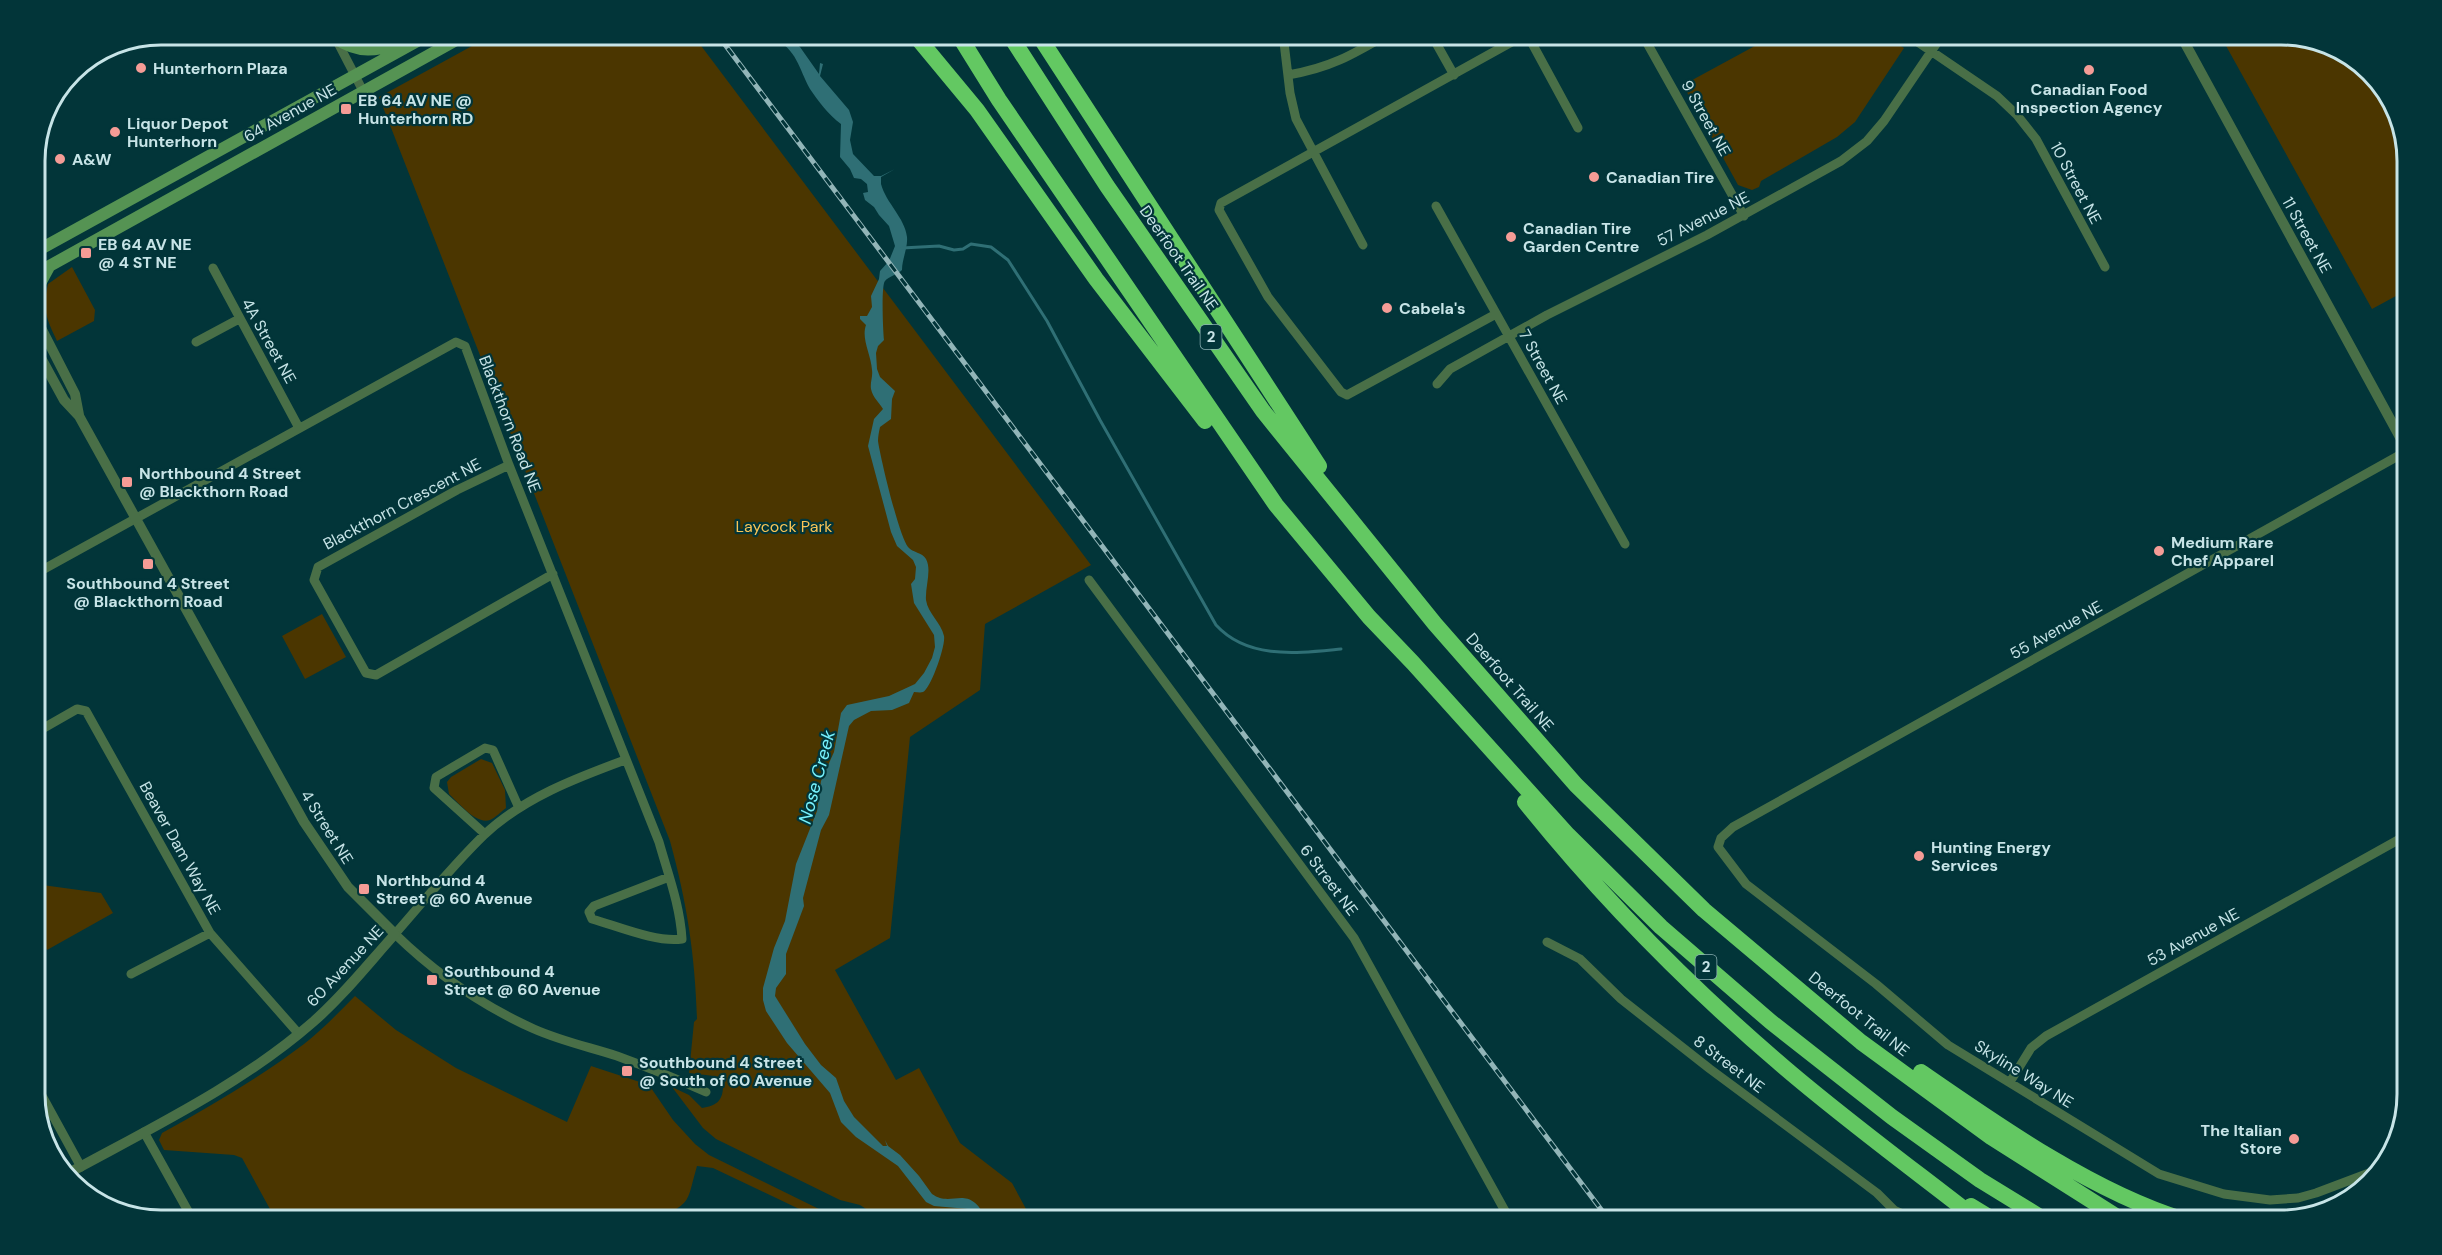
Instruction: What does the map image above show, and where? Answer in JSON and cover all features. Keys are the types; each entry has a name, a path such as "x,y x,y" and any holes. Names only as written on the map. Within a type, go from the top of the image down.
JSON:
{"highway":[{"path":"924,45 977,110 1096,279 1207,423 1224,430"},
{"name":"2","path":"965,45 999,100 1276,505 1369,617 1568,835 1661,927 1714,975 1831,1071 1892,1117 1980,1180 2027,1210"},
{"name":"Deerfoot Trail NE","path":"1016,45 1107,186 1263,411 1435,624 1576,785 1704,910 1861,1042 1991,1137 2105,1210"},
{"path":"1045,45 1110,148 1159,219 1327,477 1426,603 1435,624"},
{"path":"1054,45 1081,91 1110,148"},
{"path":"1413,663 1586,875 1709,1000 1787,1070 1964,1210"},
{"path":"1861,1042 1912,1066 1981,1113 2065,1165 2157,1210"},
{"path":"1787,1070 1977,1210"}],"main road":[{"path":"347,45 369,50 391,45"},
{"name":"64 Avenue NE","path":"45,245 411,45"},
{"name":"64 Avenue NE","path":"45,269 447,45"},
{"path":"45,275 50,266"}],"street":[{"path":"339,45 363,91"},
{"path":"1284,45 1296,119 1364,245"},
{"path":"1288,75 1339,62 1369,45"},
{"path":"1437,45 1454,75"},
{"path":"1496,315 1347,395 1341,392 1268,297 1219,210 1221,203 1507,45"},
{"path":"1533,45 1578,128"},
{"name":"9 Street NE","path":"1648,45 1744,216"},
{"name":"10 Street NE","path":"1924,45 1997,96 2017,115 2036,139 2105,267"},
{"name":"57 Avenue NE","path":"1437,384 1450,369 1508,336 1572,301 1744,216 1841,161 1867,141 1884,121 1935,45"},
{"name":"11 Street NE","path":"2186,45 2397,433"},
{"name":"7 Street NE","path":"1436,206 1625,544"},
{"name":"4A Street NE","path":"213,268 299,428"},
{"path":"196,342 239,319"},
{"name":"4 Street NE","path":"45,336 75,394 79,416"},
{"name":"Blackthorn Road NE","path":"45,568 456,342 465,346 509,465 658,842 669,877 678,908 682,939 671,941 592,919 589,912 594,906 669,877"},
{"name":"4 Street NE","path":"45,365 64,400 79,416 304,822 348,886 414,953 464,990 516,1020 562,1040 652,1069 706,1092"},
{"name":"55 Avenue NE","path":"1721,838 1743,821 2397,457"},
{"name":"Blackthorn Crescent NE","path":"509,465 457,490 318,567 314,580 366,672 376,675 553,574"},
{"name":"6 Street NE","path":"1089,580 1354,939 1504,1210"},
{"name":"Beaver Dam Way NE","path":"45,727 77,709 86,711 210,933 298,1033"},
{"path":"485,834 434,788 436,777 485,748 494,750 519,808"},
{"name":"60 Avenue NE","path":"74,1170 258,1066 313,1022 351,984 485,834 519,808 568,781 625,760"},
{"name":"Skyline Way NE","path":"1721,838 1718,848 1746,884 1876,984 1948,1045 2146,1167 2169,1178 2224,1194 2270,1200 2301,1197 2363,1175"},
{"name":"53 Avenue NE","path":"2010,1082 2031,1048 2046,1035 2397,841"},
{"path":"131,974 210,933"},
{"name":"8 Street NE","path":"1547,942 1580,959 1621,999 1710,1069 1877,1193 1890,1210"},
{"path":"45,1101 81,1167"},
{"path":"144,1132 187,1210"}],"green space":[{"name":"Laycock Park","path":"474,45 701,45 1091,565 985,624 980,690 910,737 890,938 835,970 896,1080 919,1068 960,1143 1012,1183 1027,1210 868,1210 860,1205 840,1200 716,1139 703,1128 672,1087 689,1095 702,1108 718,1102 723,1086 714,1076 689,1073 694,1022 697,1019 694,973 689,929 670,841 379,97"},
{"path":"1757,45 1899,45 1904,48 1855,122 1837,137 1761,181 1759,187 1752,190 1738,185 1683,85"},
{"path":"2226,45 2296,46 2325,54 2357,74 2368,85 2385,110 2391,124 2397,154 2397,295 2372,309"},
{"path":"72,267 95,310 94,321 57,341 46,313 46,293 48,284"},
{"path":"322,614 346,657 305,679 282,636"},
{"path":"481,759 492,763 505,790 506,808 492,819 485,821 473,816 449,794 447,782 451,777"},
{"path":"45,885 101,893 113,913 47,950 45,946"},
{"path":"355,996 396,1030 456,1068 567,1122 591,1066 649,1085 673,1120 695,1144 709,1155 821,1210 801,1210 713,1168 697,1166 689,1195 682,1205 674,1210 271,1210 242,1158 234,1155 164,1150 159,1140 162,1133 270,1068 317,1033"}],"water":[{"path":"783,45 798,45 819,74 820,63 823,64 820,76 849,110 853,122 850,140 853,154 874,176 881,176 895,169 881,177 881,184 903,223 907,241 902,270 887,279 884,284 884,340 878,346 876,353 877,369 880,377 895,391 892,399 891,419 880,427 878,441 890,496 904,540 908,547 924,557 928,563 926,600 929,610 940,626 944,641 937,667 926,689 922,692 914,692 909,703 892,710 871,711 854,720 849,726 829,815 821,830 803,898 804,906 786,954 786,974 776,988 775,996 805,1044 821,1065 836,1078 844,1101 854,1117 883,1146 887,1146 885,1140 888,1146 900,1155 919,1176 932,1194 947,1199 967,1199 981,1210 934,1206 926,1202 898,1166 856,1137 841,1122 830,1093 787,1043 766,1011 763,1000 763,988 774,948 785,921 796,864 817,811 821,781 834,752 841,713 847,705 889,696 915,684 924,673 935,647 934,635 914,603 911,584 915,579 916,567 913,560 897,546 891,532 868,446 874,419 883,409 871,389 871,364 865,341 866,325 860,316 867,316 872,307 871,296 880,271 889,261 895,246 889,226 874,207 865,200 863,193 868,192 867,184 861,179 854,178 840,157 841,124 813,94 796,60"}],"waterway":[{"path":"902,248 939,246 954,250 963,249 971,244 991,247 1008,260 1047,321 1216,625 1229,636 1258,649 1274,652 1341,649"}],"railway":[{"path":"725,45 1601,1210"}],"place":[{"name":"Hunterhorn Plaza","path":"141,68"},
{"name":"Canadian Food Inspection Agency","path":"2089,70"},
{"name":"EB 64 AV NE @ Hunterhorn RD","path":"346,109"},
{"name":"Liquor Depot Hunterhorn","path":"115,132"},
{"name":"A&W","path":"60,159"},
{"name":"Canadian Tire","path":"1594,177"},
{"name":"Canadian Tire Garden Centre","path":"1511,237"},
{"name":"EB 64 AV NE @ 4 ST NE","path":"86,253"},
{"name":"Cabela's","path":"1387,308"},
{"name":"Northbound 4 Street @ Blackthorn Road","path":"127,482"},
{"name":"Medium Rare Chef Apparel","path":"2159,551"},
{"name":"Southbound 4 Street @ Blackthorn Road","path":"148,564"},
{"name":"Hunting Energy Services","path":"1919,856"},
{"name":"Northbound 4 Street @ 60 Avenue","path":"364,889"},
{"name":"Southbound 4 Street @ 60 Avenue","path":"432,980"},
{"name":"Southbound 4 Street @ South of 60 Avenue","path":"627,1071"},
{"name":"The Italian Store","path":"2294,1139"}],"water label":[{"name":"Nose Creek","path":"817,777"}]}
